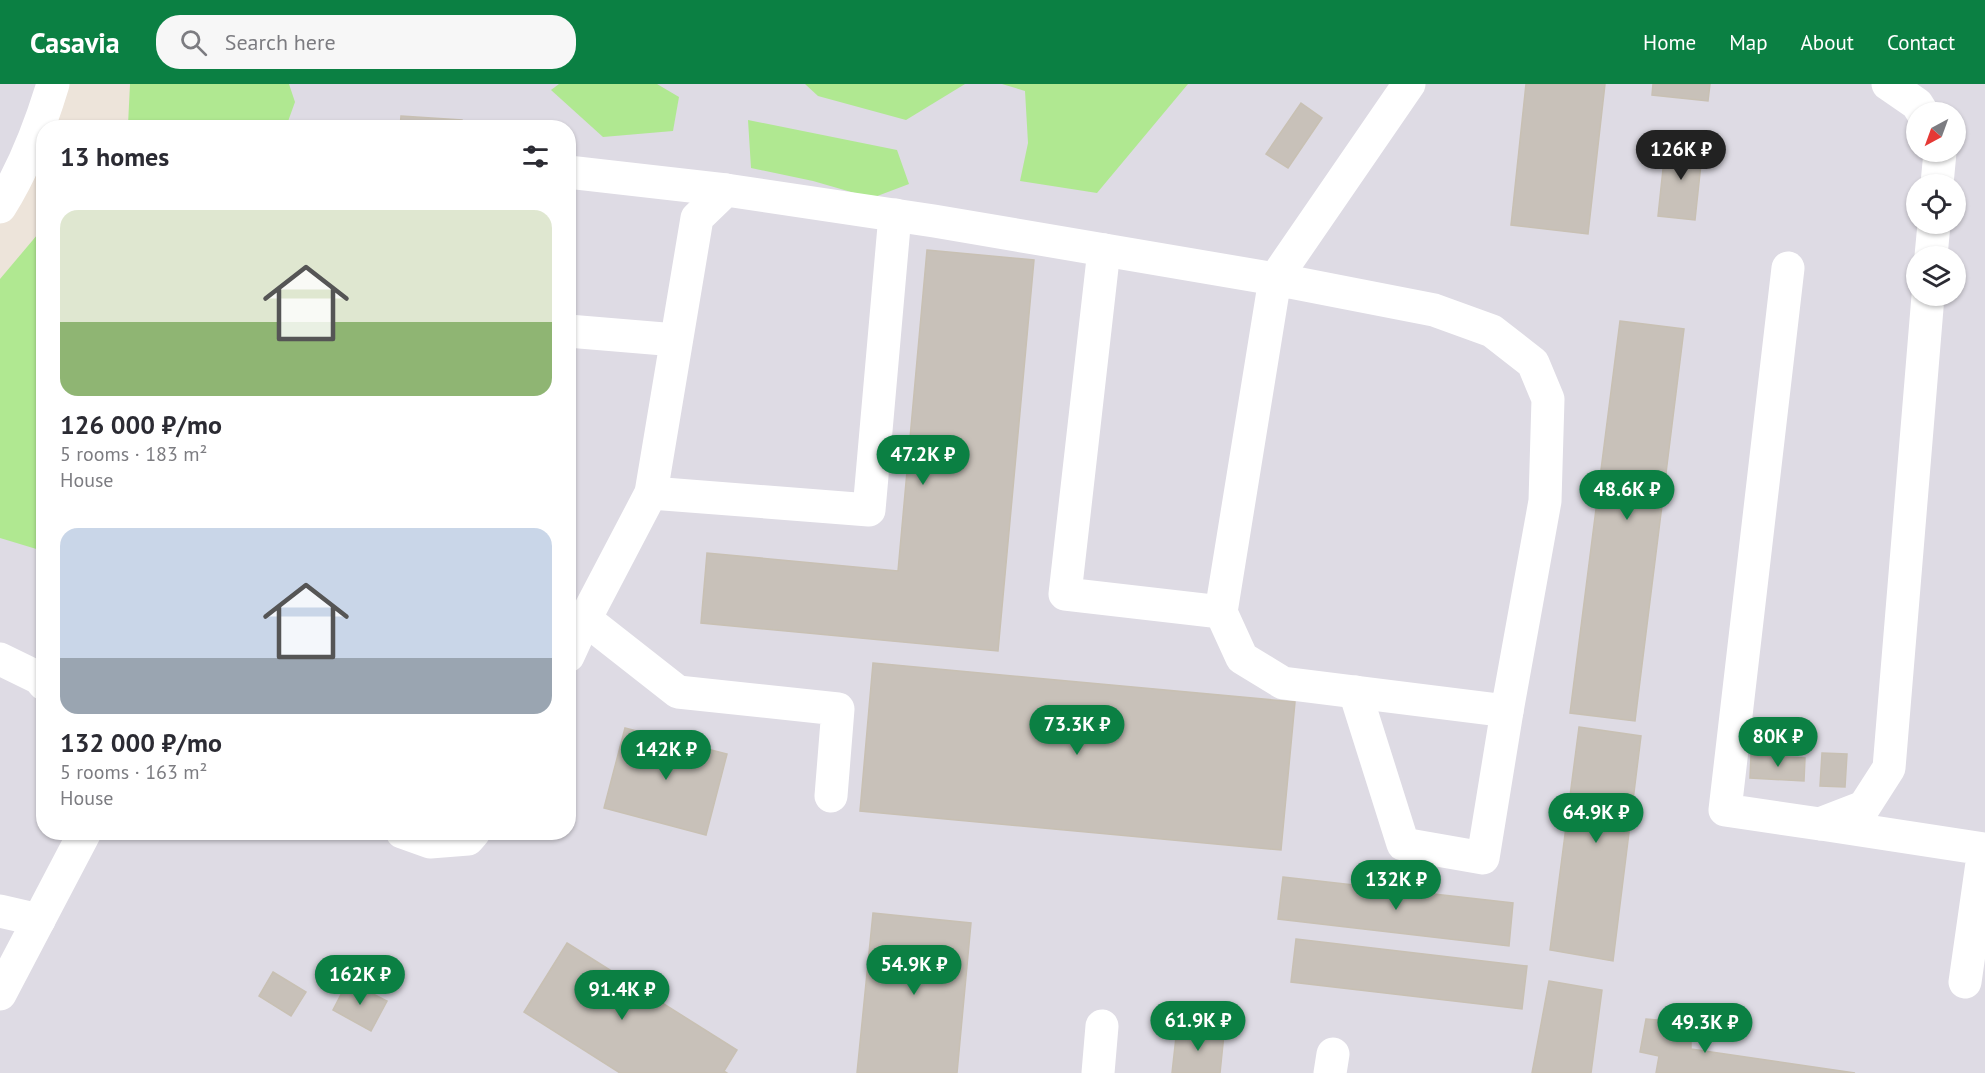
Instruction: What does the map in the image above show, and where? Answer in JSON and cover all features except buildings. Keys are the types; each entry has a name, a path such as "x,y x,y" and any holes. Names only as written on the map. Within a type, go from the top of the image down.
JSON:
{"lane":[{"path":"42,120 53,84"},
{"path":"1409,84 1275,279 1221,612 1242,658 1283,683 1507,711"},
{"path":"1888,84 1914,102"},
{"path":"0,207 10,191 36,135"},
{"path":"576,173 726,190 895,215 1275,279 1434,310 1492,331 1533,363 1548,399 1545,501 1483,858 1403,844 1355,692"},
{"path":"576,639 651,493 697,218 726,190"},
{"path":"651,493 869,510 895,215"},
{"path":"1104,250 1065,594 1221,612"},
{"path":"1788,268 1725,810 1984,849 1965,982"},
{"path":"1820,824 1864,807 1889,768 1927,306"},
{"path":"576,332 676,340"},
{"path":"585,619 678,693 838,709 831,796"},
{"path":"0,659 36,677"},
{"path":"0,994 81,840"},
{"path":"424,840 430,842 455,840"},
{"path":"0,910 39,921"},
{"path":"1098,1073 1102,1026"}],"shaded area":[{"path":"0,84 37,84 29,113 0,182"},
{"path":"173,84 1985,84 1985,1073 0,1073 0,416 36,369 36,840 576,840 576,120 156,120"}],"green space":[{"path":"130,84 289,84 295,102 289,120 128,120"},
{"path":"559,84 657,84 679,97 673,131 603,137 551,90"},
{"path":"805,84 965,84 906,120 818,96"},
{"path":"1002,84 1188,84 1097,193 1020,181 1028,143 1025,91"},
{"path":"748,120 897,150 909,184 872,198 813,181 751,168"},
{"path":"36,236 36,549 0,538 0,279"}]}
